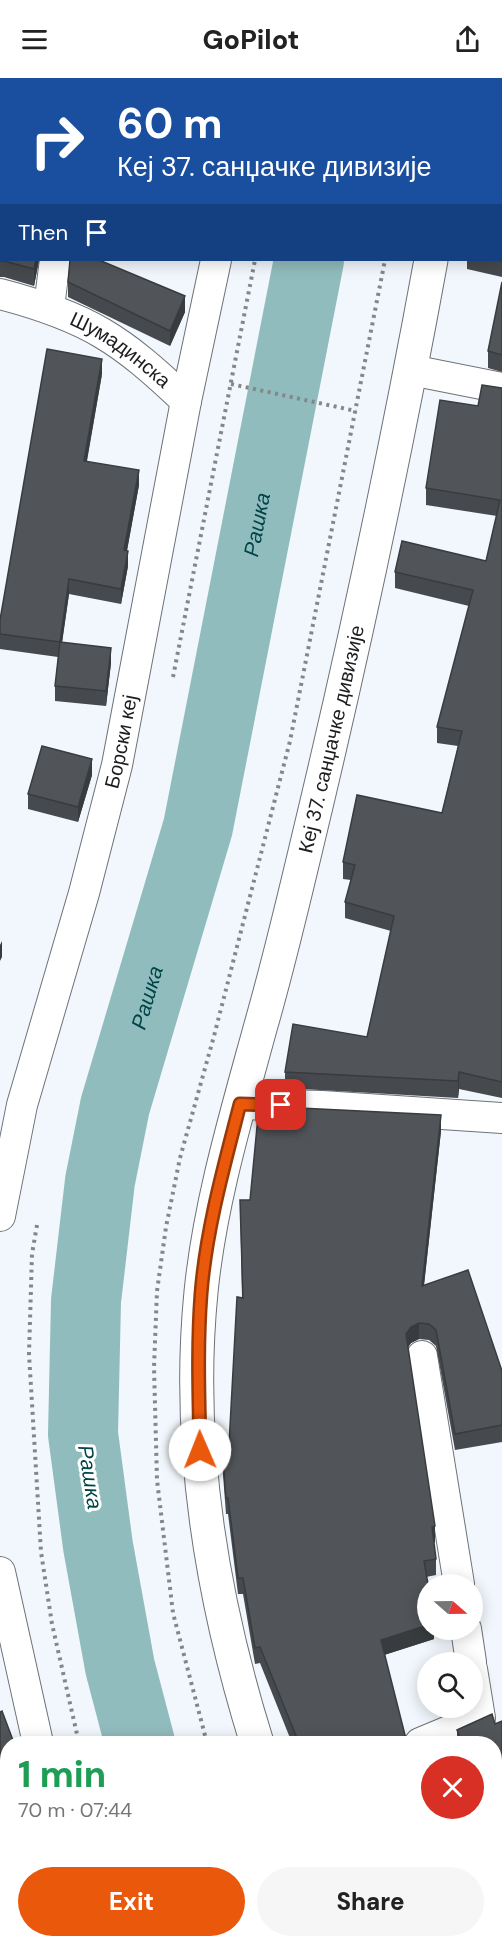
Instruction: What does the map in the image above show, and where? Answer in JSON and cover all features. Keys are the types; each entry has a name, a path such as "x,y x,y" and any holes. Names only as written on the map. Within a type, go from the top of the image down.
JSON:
{"street":[{"name":"Шумадинска","path":"49,307 55,261"},
{"name":"Борски кеј","path":"0,1216 22,1105 84,893 114,776 186,401 216,261"},
{"name":"Кеј 37. санџачке дивизије","path":"255,1736 226,1632 206,1514 200,1439 198,1350 201,1292 220,1182 269,999 333,734 411,370 431,261"},
{"name":"Шумадинска","path":"0,294 49,307 110,336 142,359 186,401"},
{"path":"411,370 502,388"},
{"path":"240,1104 334,1106 502,1118"},
{"path":"422,1356 457,1574"},
{"path":"0,1572 36,1736"},
{"path":"437,1736 480,1718"}],"path":[{"path":"172,680 255,261"},
{"path":"231,384 356,411"},
{"path":"37,1222 32,1254 29,1354 41,1552 52,1624 77,1736"}],"building":[{"path":"4,261 36,261 34,269"},
{"path":"70,261 101,261 185,296 170,331 68,282"},
{"path":"502,282 502,355 488,351"},
{"path":"47,349 102,359 84,461 139,470 124,550 128,551 121,589 69,579 60,642 0,634 0,620"},
{"path":"482,385 502,388 502,1082 459,1072 458,1081 285,1072 293,1024 367,1037 394,916 345,902 355,865 343,862 357,795 442,813 462,731 437,727 473,590 395,572 402,541 486,561 500,500 426,488 440,400 478,406"},
{"path":"60,642 111,648 106,691 55,686"},
{"path":"42,746 92,759 78,807 28,794"},
{"path":"259,1106 441,1115 422,1286 468,1270 502,1371 502,1425 455,1434 436,1330 429,1324 419,1323 411,1327 406,1334 435,1526 432,1527 436,1559 424,1561 426,1574 417,1574 417,1629 381,1640 405,1736 296,1736 260,1647 255,1648 243,1578 238,1578 228,1498 226,1498 222,1446 229,1445 237,1297 243,1298 240,1200 250,1200"},
{"path":"2,1711 11,1736 0,1736 0,1712"},
{"path":"492,1714 495,1724 502,1721 502,1736 459,1736 457,1730"}],"waterway":[{"name":"Рашка","path":"138,1736 120,1667 98,1546 83,1434 86,1301 100,1181 115,1106 198,827 309,261"}],"route":[{"path":"200,1450 198,1350 201,1292 220,1182 240,1104 281,1105"}]}
